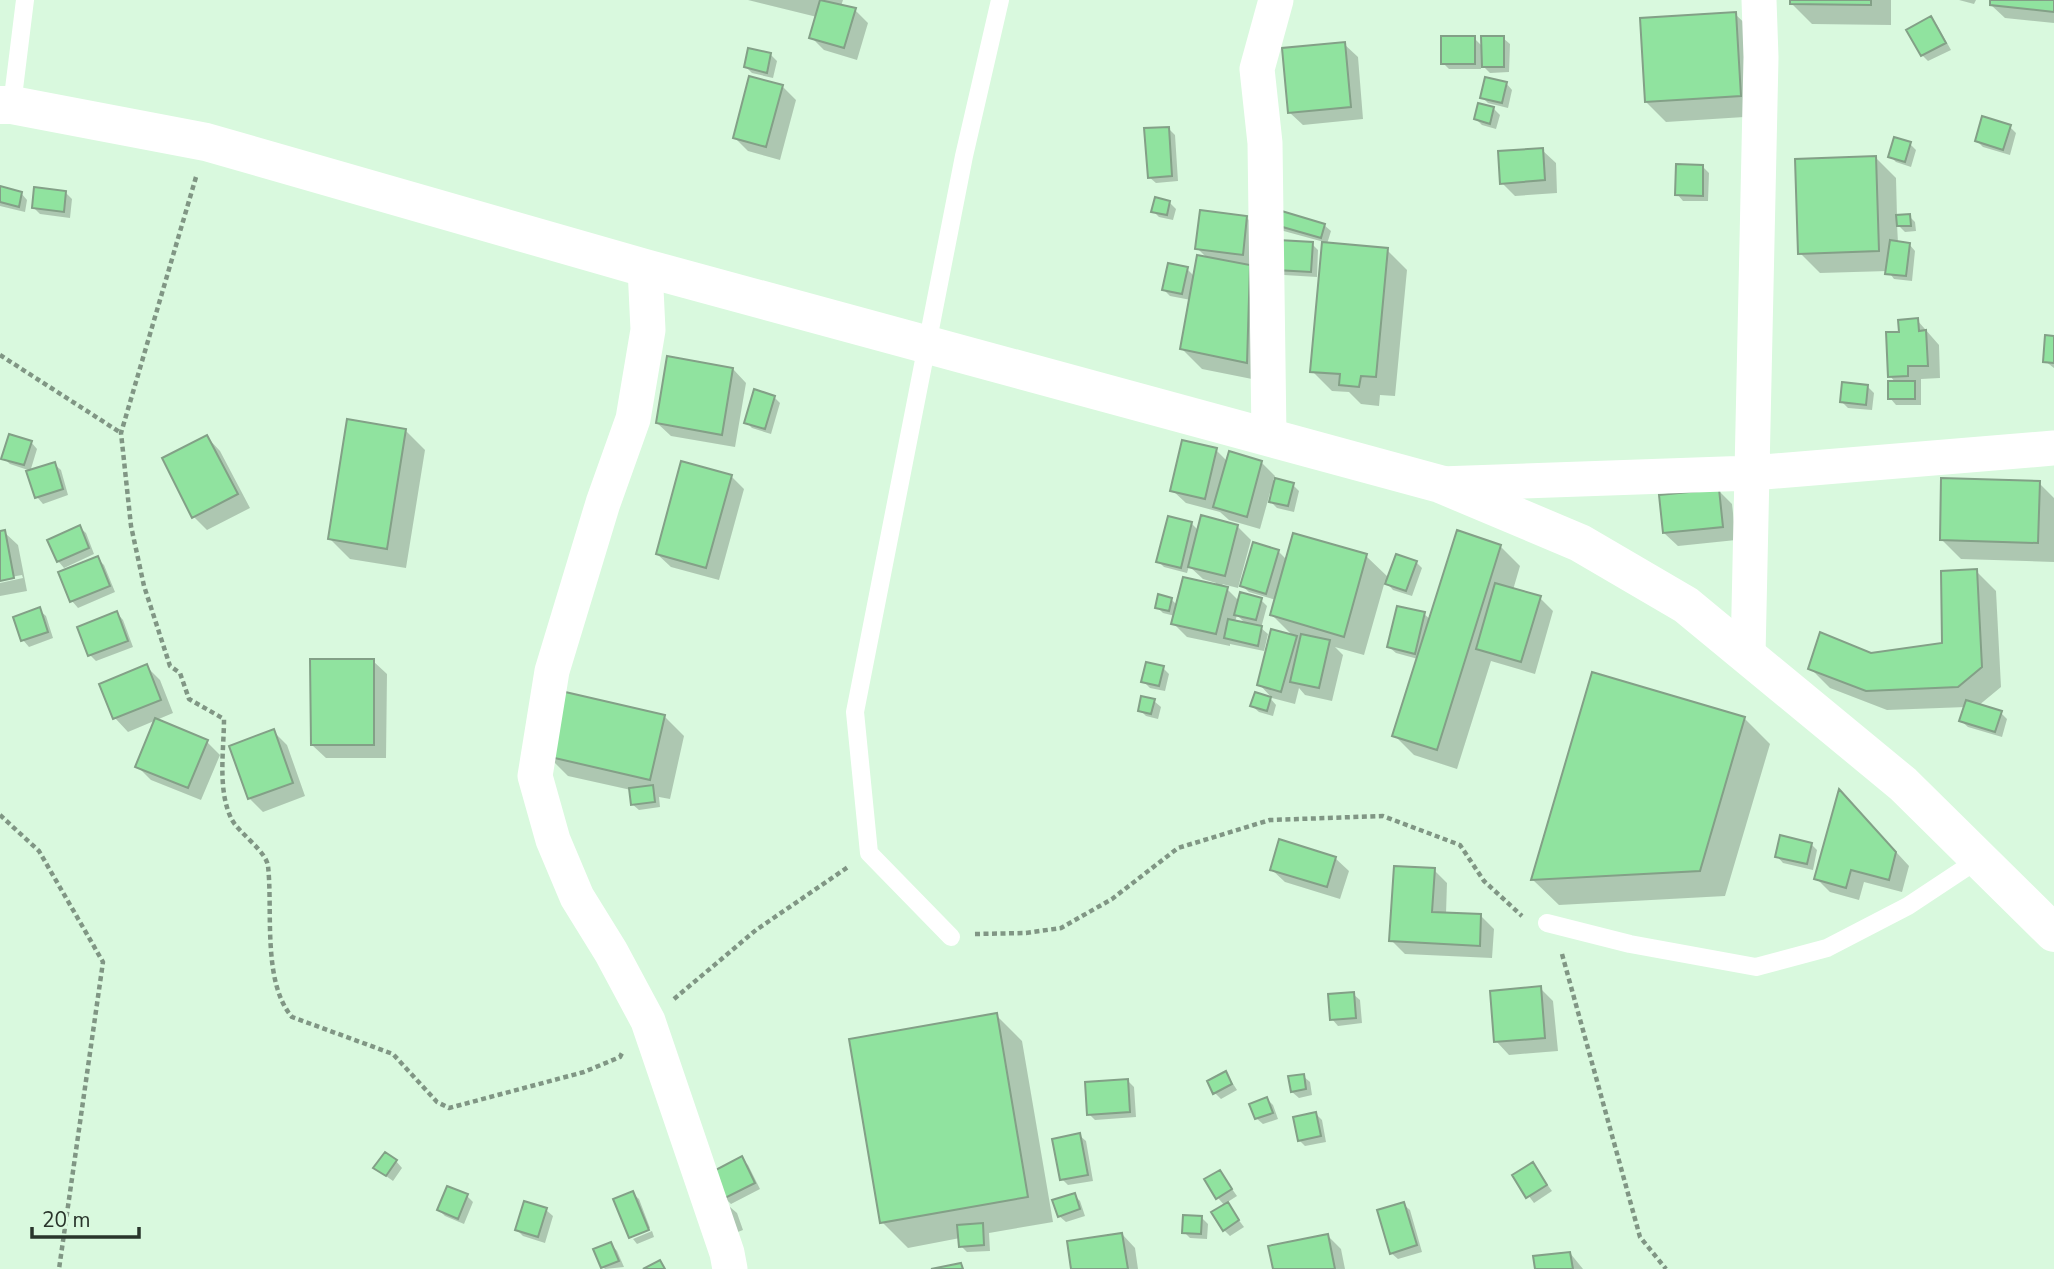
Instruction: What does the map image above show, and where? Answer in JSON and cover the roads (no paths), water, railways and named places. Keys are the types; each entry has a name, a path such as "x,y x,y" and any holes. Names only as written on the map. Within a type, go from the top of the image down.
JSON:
{"street":[{"path":"1269,436 1265,143 1257,69 1276,0"},
{"path":"1748,656 1761,57 1759,0"},
{"path":"6,105 206,142 645,268 1440,484 1580,543 1686,605 1903,784 2054,933"},
{"path":"645,268 648,330 633,419 603,503 552,671 536,776 553,840 577,897 611,952 648,1021 727,1253 730,1269"},
{"path":"1440,484 1752,473 2054,448"}],"lane":[{"path":"6,105 25,0"},
{"path":"951,937 869,853 855,712 964,156 1000,0"},
{"path":"1547,923 1630,944 1756,967 1827,948 1908,906 1979,859"}]}
